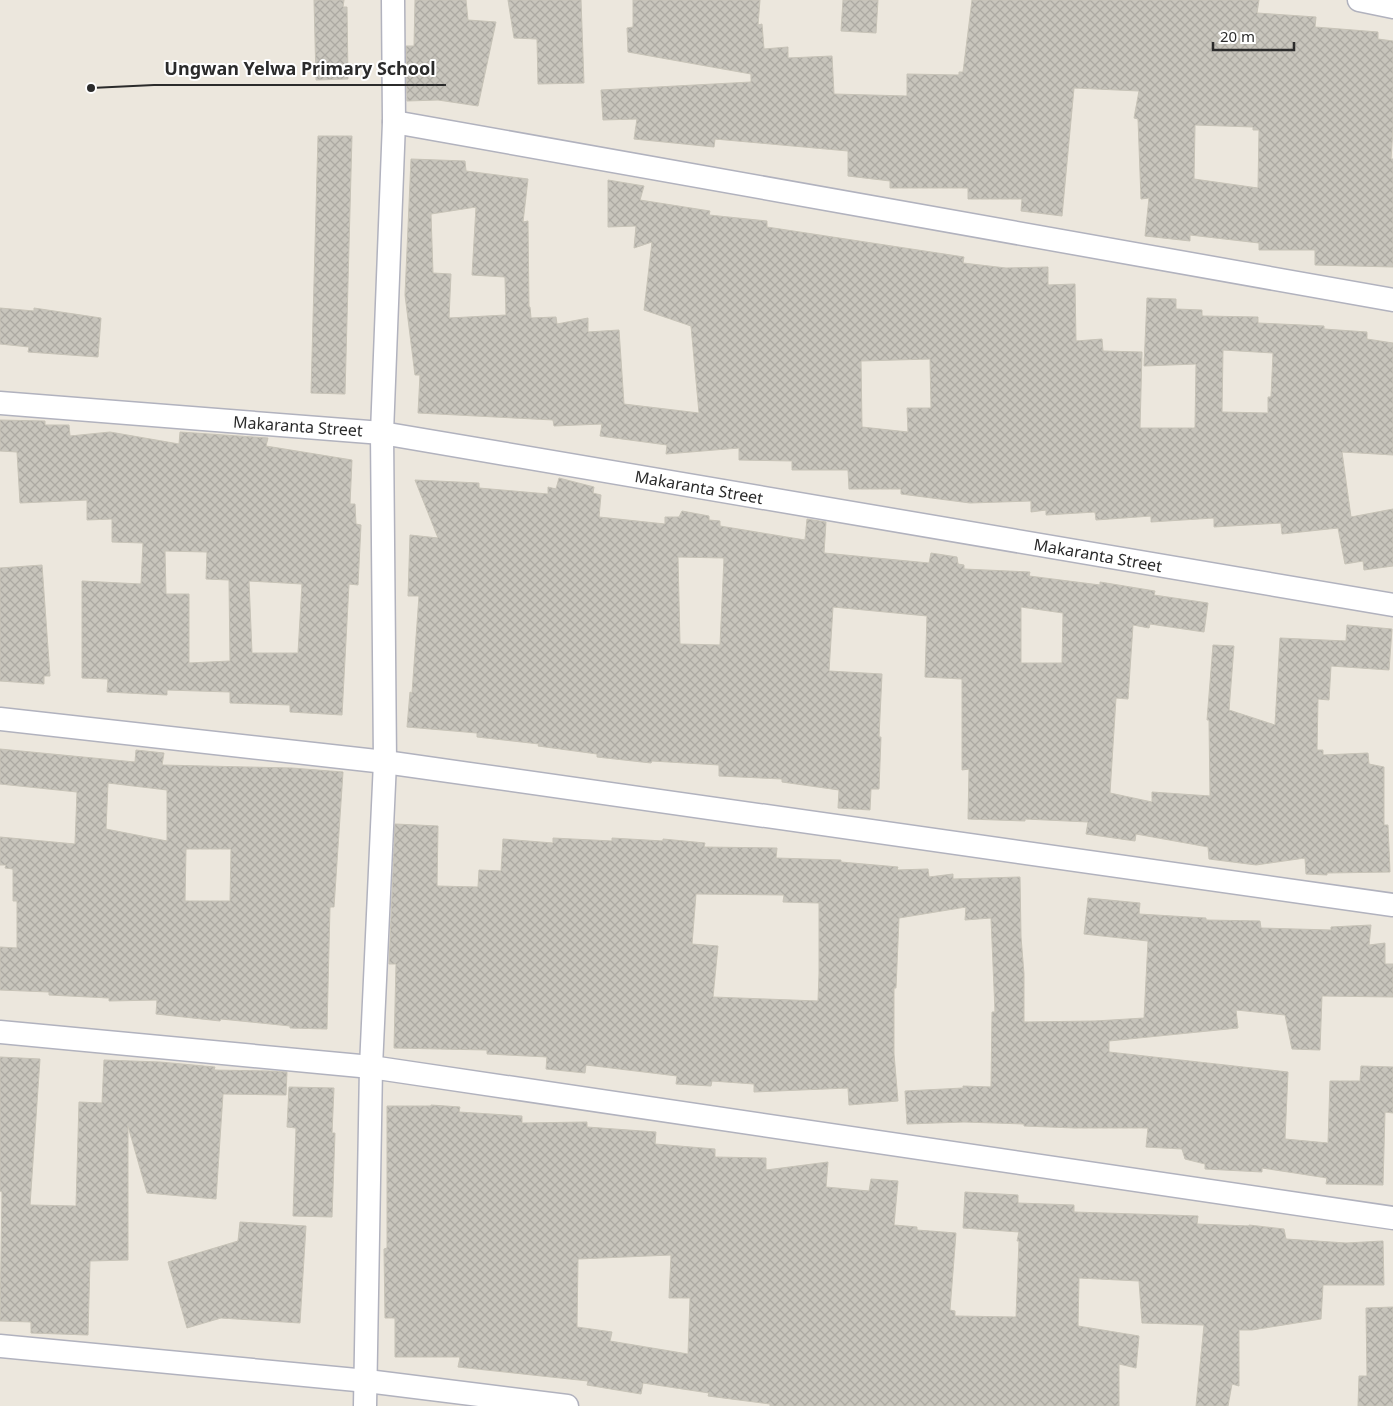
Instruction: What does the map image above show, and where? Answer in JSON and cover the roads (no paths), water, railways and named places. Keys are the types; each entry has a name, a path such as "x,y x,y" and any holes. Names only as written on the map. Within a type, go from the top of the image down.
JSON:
{"street":[{"path":"366,1406 371,1067 385,762 382,432 394,122 393,0"},
{"path":"1359,0 1393,7"},
{"path":"394,122 1393,300"},
{"name":"Makaranta Street","path":"0,403 382,432 1393,605"},
{"path":"0,719 385,762 1393,905"},
{"path":"0,1032 371,1067 1393,1218"},
{"path":"0,1346 367,1381 567,1406"}],"place":[{"name":"Ungwan Yelwa Primary School","path":"91,88"}]}
